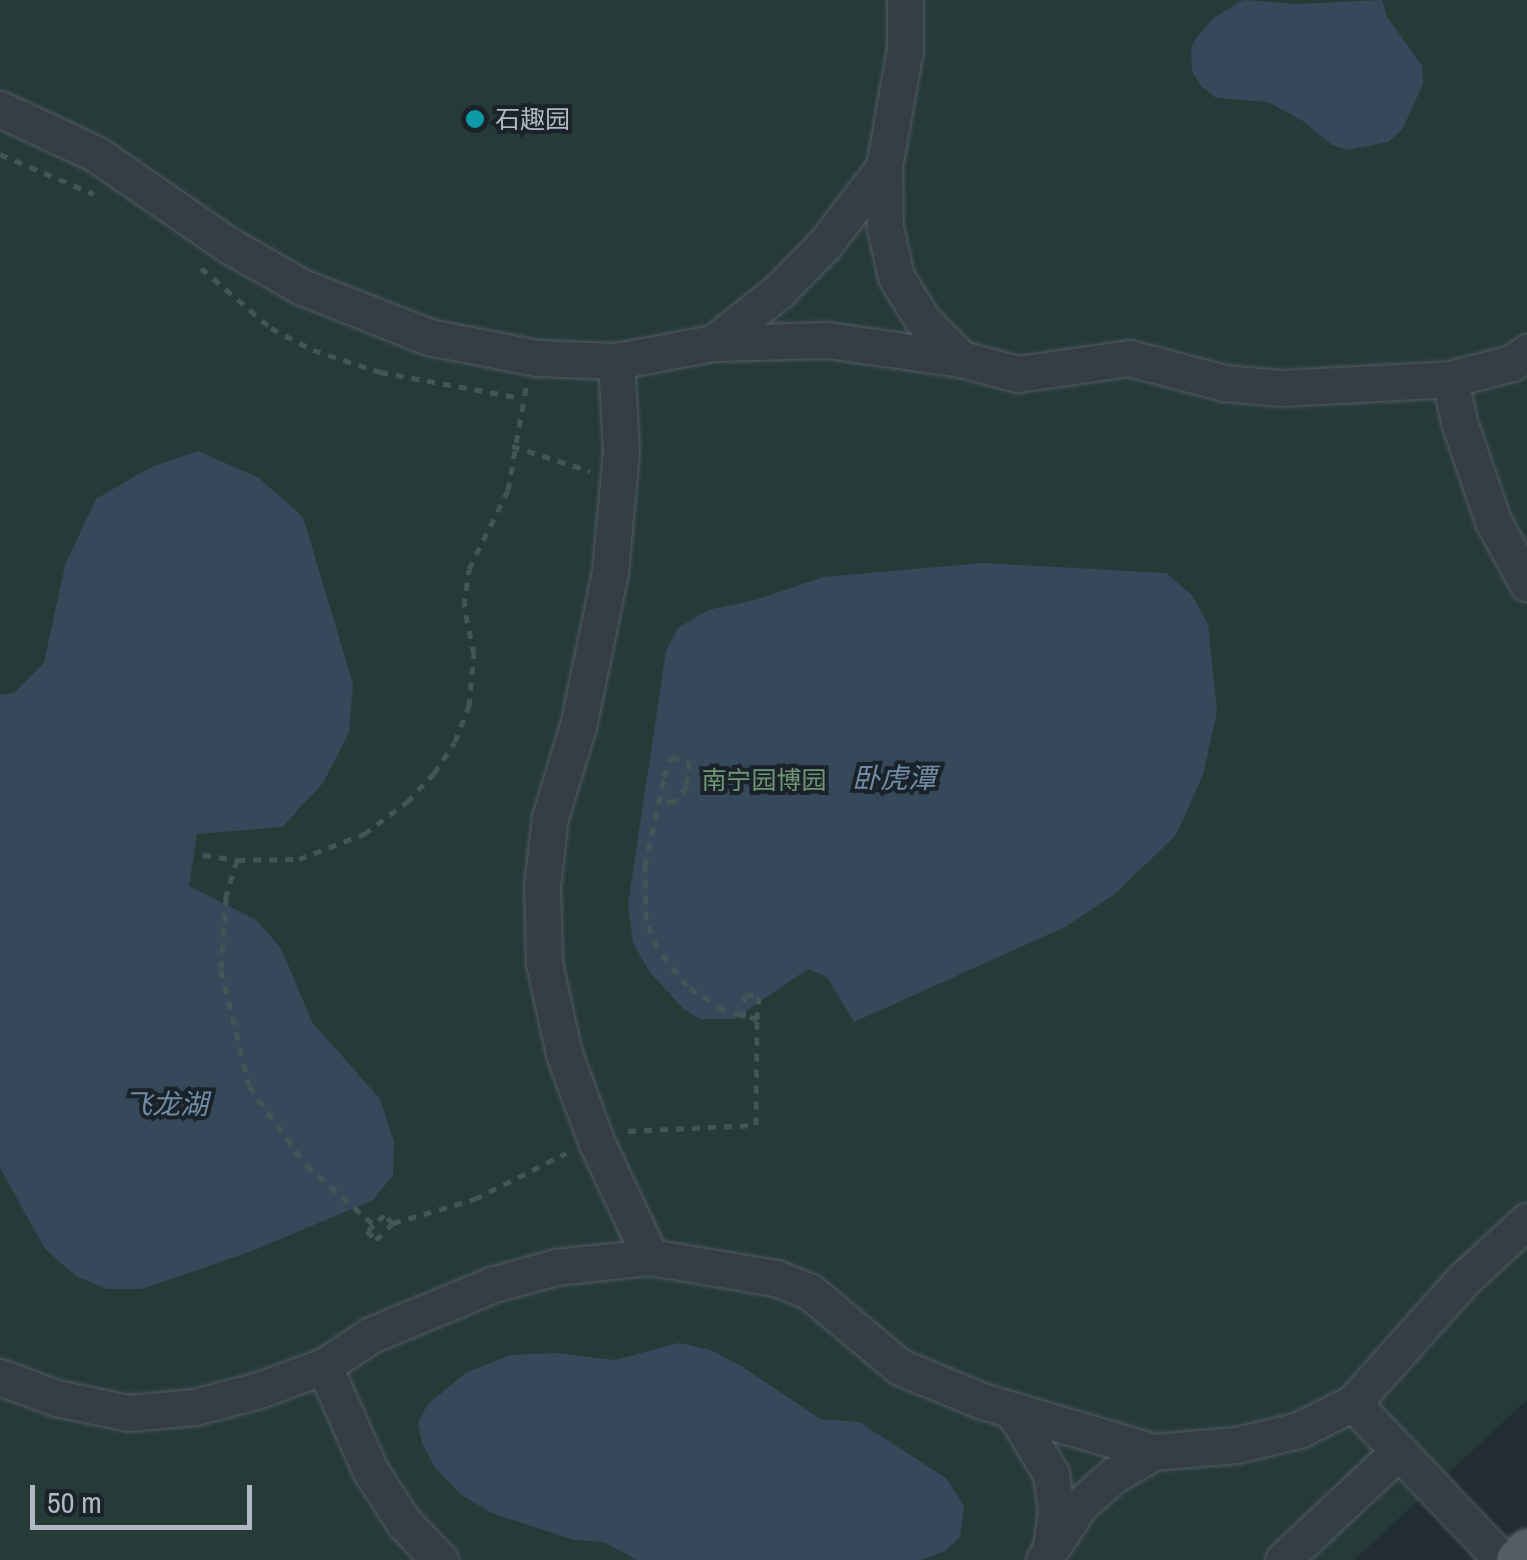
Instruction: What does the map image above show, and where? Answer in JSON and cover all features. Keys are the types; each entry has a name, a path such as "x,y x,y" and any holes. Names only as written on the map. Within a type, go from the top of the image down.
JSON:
{"main road":[{"path":"1518,1560 1527,1552"}],"street":[{"path":"904,0 905,50 884,166 885,227 896,277 922,319 960,359"},
{"path":"0,109 96,154 230,246 302,287 429,337 538,358 616,360 713,343 827,340 960,359 1018,374 1129,358 1224,383 1281,388 1450,379 1512,363 1527,352"},
{"path":"713,343 780,291 825,244 884,166"},
{"path":"616,360 621,452 610,572 578,726 550,817 542,886 544,964 564,1054 596,1141 650,1257"},
{"path":"1450,379 1458,422 1493,522 1527,583"},
{"path":"0,1377 56,1398 128,1413 195,1406 259,1390 324,1366 371,1335 491,1284 556,1267 650,1257 776,1278 808,1291 900,1367 1014,1411 1154,1452 1236,1445 1299,1430 1353,1403 1463,1280 1527,1221"},
{"path":"324,1366 370,1470 404,1523 440,1560"},
{"path":"1353,1403 1502,1560"},
{"path":"1014,1411 1050,1474 1056,1511 1048,1554"},
{"path":"1048,1554 1079,1506 1114,1475 1154,1452"},
{"path":"1283,1560 1398,1452"}],"path":[{"path":"203,854 237,860 298,859 364,834 407,802 455,742 469,706 474,654 464,606 469,569 508,490 522,398 538,358"},
{"path":"512,446 617,479"},
{"path":"660,800 675,802 688,786 689,761 671,758 660,800 643,889 646,920 657,948 687,986 705,1000 743,1018 757,1019"},
{"path":"237,860 226,897 220,970 249,1086 306,1165 374,1224"},
{"path":"392,1223 384,1215 368,1231 376,1240 392,1223 476,1199 596,1141 645,1129 756,1125 759,996 745,995 743,1018"}],"green space":[{"name":"南宁园博园","path":"0,0 1527,0 1527,1400 1354,1560 0,1560"}],"water":[{"path":"1243,0 1298,4 1382,0 1386,15 1422,66 1423,84 1402,130 1388,142 1348,150 1332,145 1303,121 1268,102 1216,98 1201,86 1192,71 1191,48 1212,19"},
{"name":"飞龙湖","path":"198,451 259,478 303,517 353,684 349,733 323,783 282,827 197,834 189,886 256,920 281,948 312,1022 380,1099 394,1142 393,1175 373,1200 252,1251 142,1289 107,1289 76,1276 45,1249 0,1168 0,695 14,693 44,663 65,565 96,499 149,468"},
{"name":"卧虎潭","path":"983,563 1166,573 1192,595 1208,624 1217,711 1203,775 1176,835 1116,893 1065,927 854,1022 827,977 808,969 734,1019 700,1019 684,1009 651,974 633,943 628,904 666,651 678,628 708,610 755,600 823,577"},
{"path":"679,1343 711,1350 743,1367 820,1419 859,1422 946,1478 964,1505 960,1537 945,1551 921,1560 637,1560 604,1542 574,1540 492,1513 461,1495 435,1468 422,1443 418,1423 427,1405 467,1372 511,1355 556,1353 615,1360"}],"place":[{"name":"石趣园","path":"475,119"}]}
